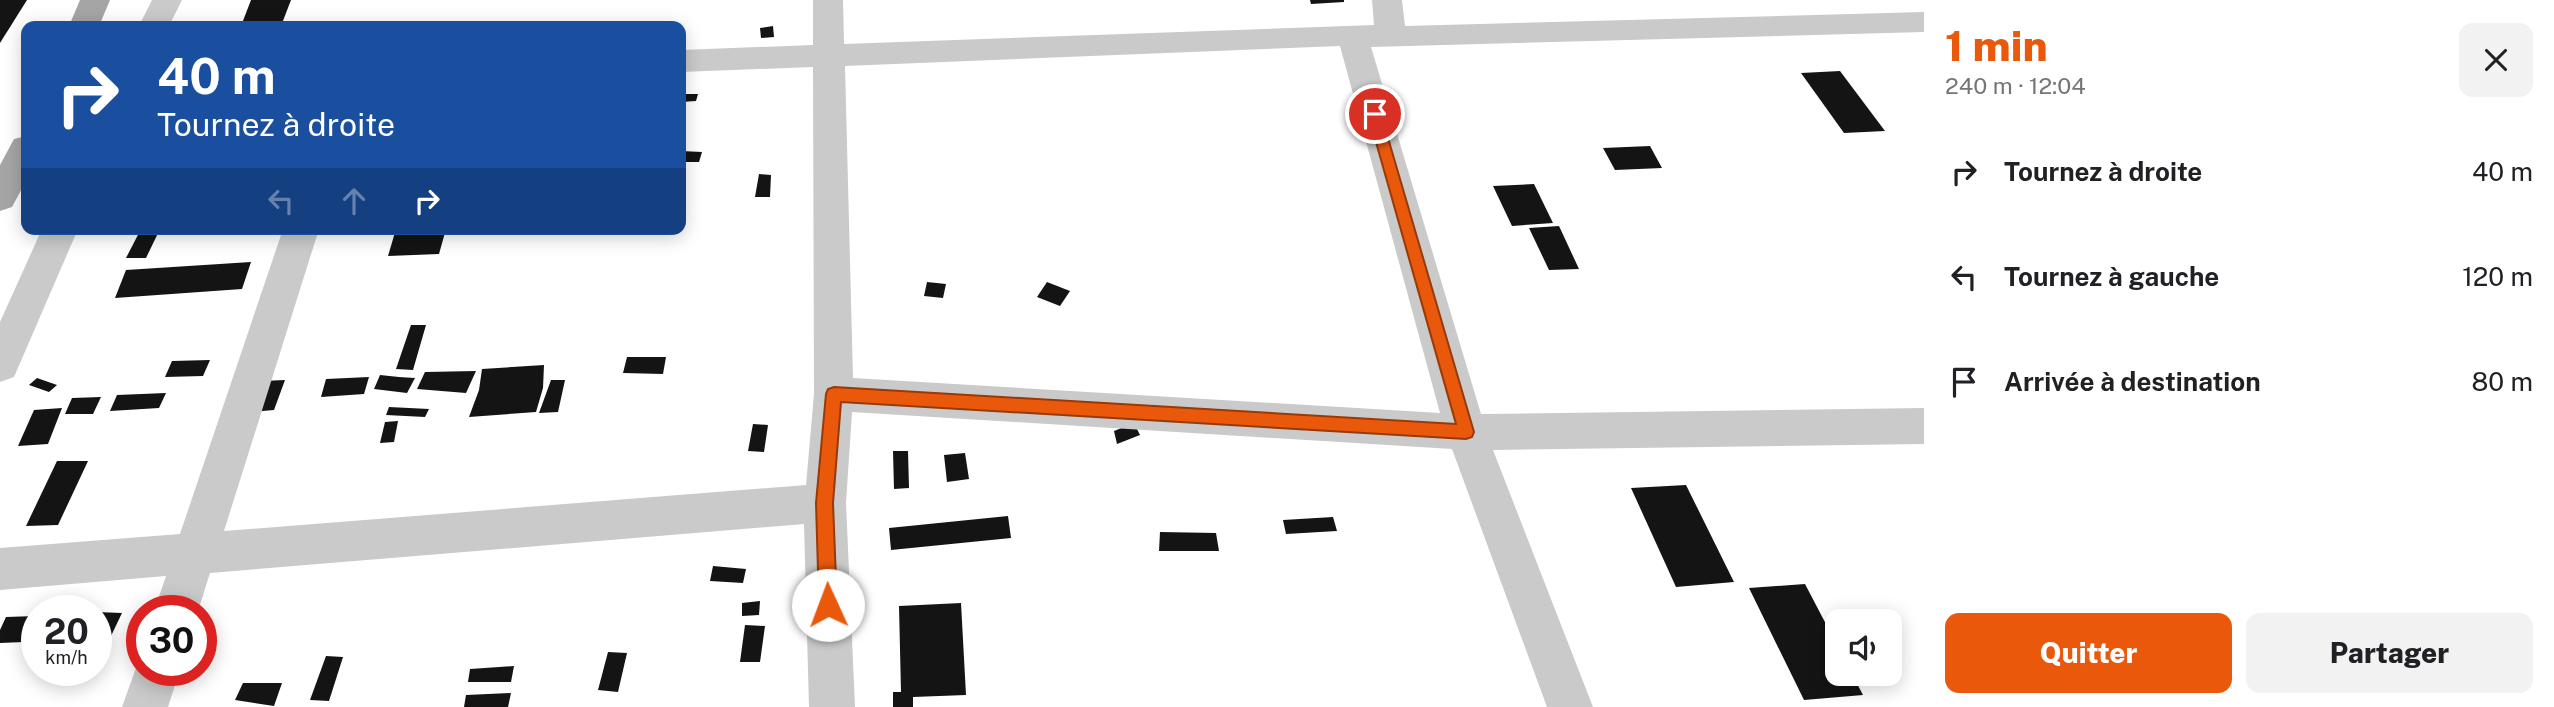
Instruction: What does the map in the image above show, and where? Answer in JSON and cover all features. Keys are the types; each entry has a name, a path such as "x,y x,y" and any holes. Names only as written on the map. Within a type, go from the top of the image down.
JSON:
{"main road":[{"path":"86,21 95,0"},
{"path":"0,198 21,158"}],"street":[{"path":"156,21 167,0"},
{"path":"828,0 834,394 825,503 832,707"},
{"path":"1387,0 1390,37"},
{"path":"686,61 1352,35 1390,37 1924,22"},
{"path":"1352,35 1466,432 1570,707"},
{"path":"0,365 57,235"},
{"path":"181,595 300,235"},
{"path":"834,394 1466,432 1924,426"},
{"path":"0,569 825,503"},
{"path":"145,707 152,686"}],"building":[{"path":"0,0 27,0 0,43"},
{"path":"251,0 291,0 283,21 243,21"},
{"path":"1310,0 1344,0 1344,2 1311,4"},
{"path":"773,26 774,37 761,38 760,28"},
{"path":"1840,71 1885,131 1844,133 1801,73"},
{"path":"686,94 698,94 696,101 686,102"},
{"path":"1650,146 1662,168 1615,170 1603,148"},
{"path":"686,151 702,152 699,162 686,162"},
{"path":"759,174 771,175 770,197 755,197"},
{"path":"1534,184 1553,223 1512,226 1493,186"},
{"path":"1559,226 1579,269 1549,270 1529,228"},
{"path":"138,235 157,235 146,258 126,258"},
{"path":"394,235 444,235 439,254 388,256"},
{"path":"251,262 242,289 115,298 126,270"},
{"path":"927,282 946,284 943,298 924,296"},
{"path":"1047,282 1070,291 1060,306 1037,297"},
{"path":"411,325 426,325 413,370 396,369"},
{"path":"627,357 666,357 663,374 623,373"},
{"path":"210,360 203,376 165,377 172,361"},
{"path":"544,365 543,388 536,412 469,417 479,390 482,369"},
{"path":"476,371 466,393 417,389 425,372"},
{"path":"380,375 415,378 407,393 374,389"},
{"path":"369,377 364,394 321,397 326,379"},
{"path":"37,378 57,385 49,392 29,385"},
{"path":"285,380 274,410 251,412 262,381"},
{"path":"551,380 565,380 558,412 539,413"},
{"path":"166,393 159,408 110,411 117,395"},
{"path":"101,397 93,414 65,414 72,398"},
{"path":"389,407 429,409 425,417 386,415"},
{"path":"62,408 48,444 18,446 34,410"},
{"path":"398,421 394,442 380,443 385,422"},
{"path":"1134,423 1140,435 1117,444 1114,431"},
{"path":"753,424 768,425 764,452 748,451"},
{"path":"893,451 908,451 909,488 894,489"},
{"path":"965,453 969,479 947,482 944,455"},
{"path":"57,461 88,461 58,525 26,526"},
{"path":"1686,485 1734,582 1676,587 1631,488"},
{"path":"1008,516 1011,538 891,550 889,528"},
{"path":"1333,517 1337,531 1286,534 1283,520"},
{"path":"1160,532 1216,533 1219,551 1159,551"},
{"path":"713,566 746,569 743,583 710,581"},
{"path":"1805,584 1825,622 1825,686 1858,686 1863,695 1804,700 1749,588"},
{"path":"760,601 759,615 742,616 742,603"},
{"path":"961,603 966,695 913,697 913,707 893,707 893,692 901,692 899,606"},
{"path":"112,613 122,613 112,634"},
{"path":"21,616 21,642 0,643 0,630 6,617"},
{"path":"745,625 765,626 760,662 740,662"},
{"path":"608,652 627,653 618,692 598,690"},
{"path":"326,656 343,657 329,701 310,700"},
{"path":"514,666 511,682 468,682 470,669"},
{"path":"243,683 282,683 274,706 235,700"},
{"path":"511,693 508,707 464,707 466,695"}],"route":[{"path":"828,605 825,503 834,394 1466,432 1375,114"}]}
